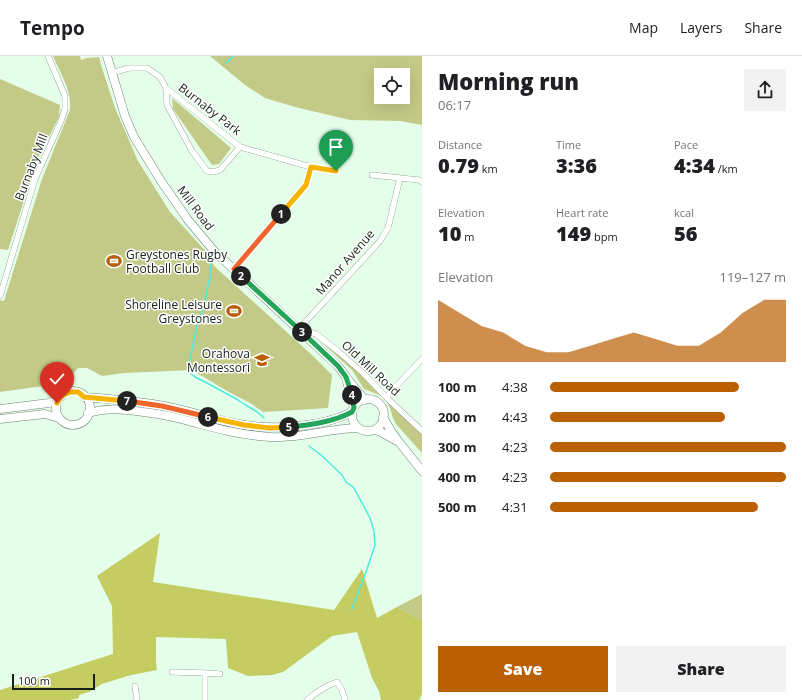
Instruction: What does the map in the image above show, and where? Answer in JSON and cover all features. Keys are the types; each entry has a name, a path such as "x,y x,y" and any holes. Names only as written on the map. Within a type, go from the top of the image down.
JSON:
{"main road":[{"name":"Mill Road","path":"107,56 125,116 134,137 161,181 188,220 214,251 338,366 365,400"},
{"name":"Mill Road","path":"346,377 351,394 353,410"},
{"path":"0,409 48,403 70,392 78,392 84,397 89,406 86,418 76,424 68,424 59,418 45,414 0,419"},
{"path":"84,397 147,403 180,409 244,425 270,428 316,424 344,417 353,410 357,404 365,400 371,400 377,402 382,409 383,417 391,431 422,471"},
{"path":"59,418 56,409 60,398"},
{"path":"88,413 107,409 158,414 228,431 273,437 304,435 346,428 358,428 361,430 374,430 381,432 399,442"},
{"path":"353,410 352,420 358,428"},
{"path":"374,430 381,424 383,417"}],"street":[{"name":"Burnaby Mill","path":"0,296 1,288 36,179 65,109 65,96 48,56"},
{"name":"Burnaby Park","path":"111,73 129,68 147,68 160,77 166,88 240,147 311,167 336,171"},
{"name":"Burnaby Park","path":"166,88 167,105 192,151 207,171 213,172 220,170 240,147"},
{"path":"234,269 306,185 311,167"},
{"path":"372,174 419,180 422,182"},
{"name":"Manor Avenue","path":"299,329 380,241 388,228 400,178"},
{"name":"Old Mill Road","path":"299,329 316,334 363,373 422,431"},
{"path":"386,397 422,359"},
{"path":"172,672 220,674"},
{"path":"205,673 205,700"},
{"path":"307,700 326,686 337,682 342,690 345,700"},
{"path":"135,686 137,700"}],"green space":[{"name":"Greystones Rugby Football Club","path":"53,56 80,56 81,60 99,57 115,108 138,161 170,212 210,256 214,266 332,375 328,408 263,412 192,370 124,373 102,376 87,368 78,368 65,383 0,392 0,300 4,301 42,179 70,110 67,89"},
{"path":"210,56 422,56 422,125 400,121 350,120 265,98 245,85"},
{"path":"0,79 60,105 59,117 37,160 8,250 0,249"},
{"path":"172,98 231,148 219,164 212,165 173,109"},
{"path":"321,340 335,350 422,434 422,453 396,424 390,408 383,397 364,389 352,370 320,341"},
{"path":"160,533 153,582 334,610 362,569 377,618 397,607 422,621 422,694 419,700 381,700 357,632 332,636 283,672 272,675 248,676 228,668 226,639 156,637 157,670 131,675 102,684 89,692 79,695 79,698 70,700 0,700 0,690 113,654 112,606 97,576"},
{"path":"422,594 422,621 397,607"}],"waterway":[{"path":"226,63 233,56"},
{"path":"211,263 210,277 203,308 197,325 189,365 190,373 258,412 264,418"},
{"path":"309,446 321,455 342,475 346,482 354,488 370,518 374,531 375,545 352,609"}],"place":[{"name":"Greystones Rugby Football Club","path":"114,261"},
{"name":"Shoreline Leisure Greystones","path":"234,311"},
{"name":"Orahova Montessori","path":"262,360"}],"route":[{"path":"57,403 58,400 66,393 78,392 84,397 147,403 180,409 244,425 270,428 316,424 344,417 352,412 354,408 346,377 338,366 234,269 306,185 311,167 336,171"}]}
